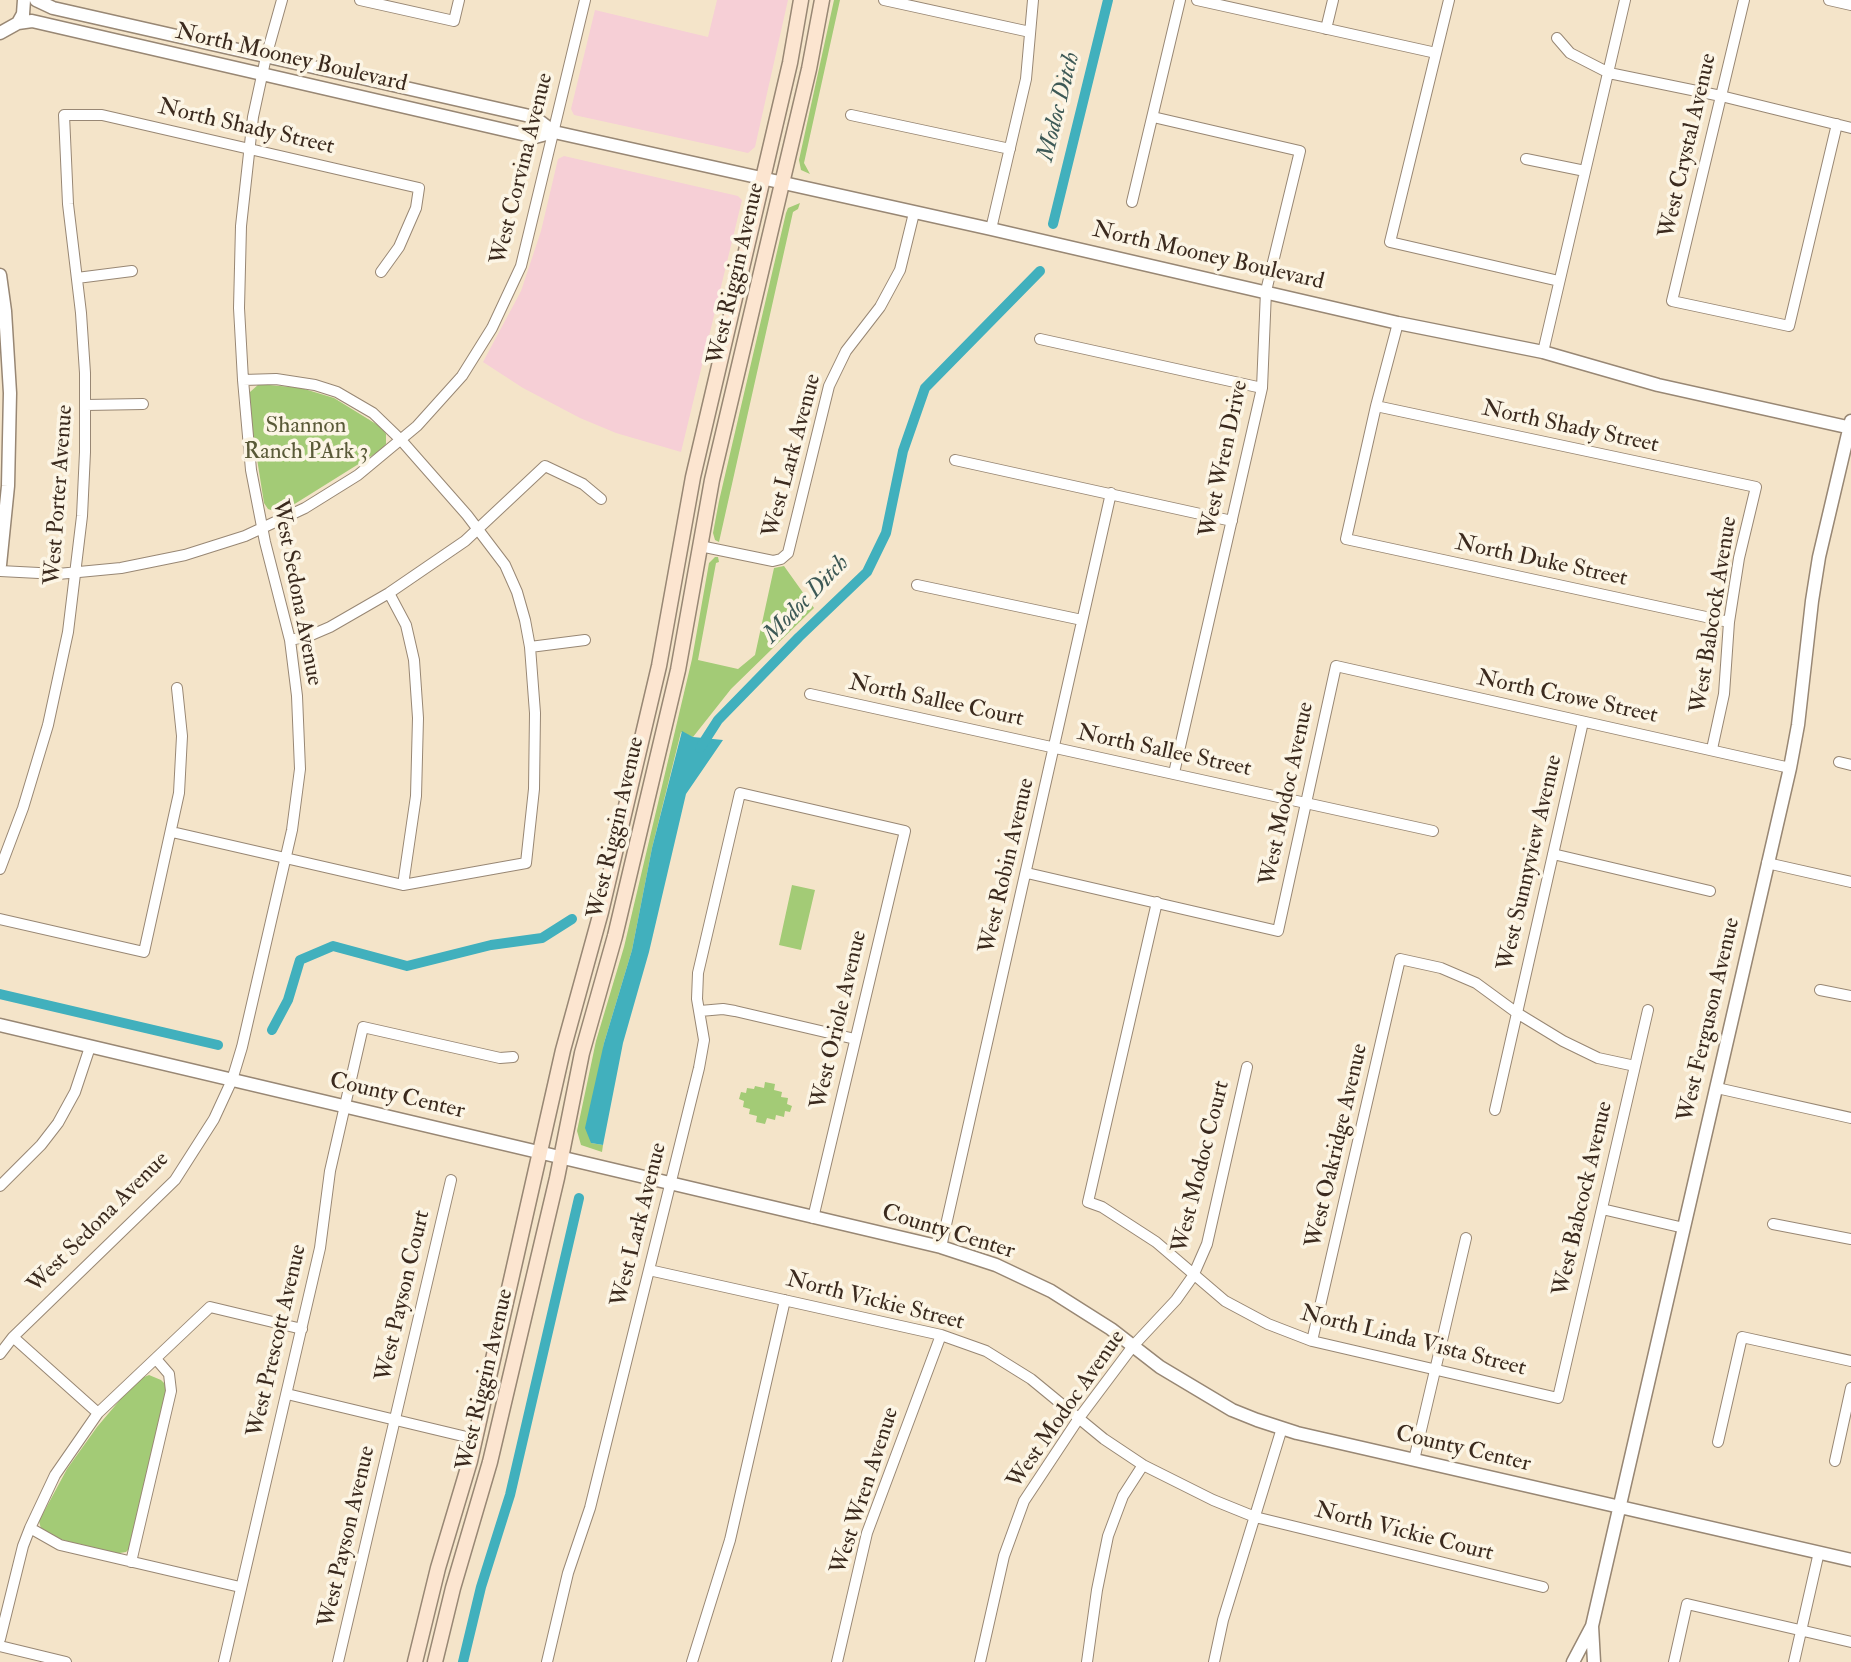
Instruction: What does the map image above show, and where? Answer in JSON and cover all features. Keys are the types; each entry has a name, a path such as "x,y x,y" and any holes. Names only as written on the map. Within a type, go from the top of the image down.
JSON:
{"main road":[{"name":"West Riggin Avenue","path":"415,1662 438,1568 475,1439 568,1029 596,932 659,666 693,477 790,62 801,0"},
{"name":"West Riggin Avenue","path":"435,1662 458,1569 487,1472 561,1157 582,1053 615,936 680,660 712,480 809,69 822,0"},
{"path":"458,1569 456,1543 481,1456 475,1439"}],"street":[{"path":"0,42 23,14 24,0"},
{"name":"North Mooney Boulevard","path":"36,0 53,8 534,117 554,132 1398,323 1543,352 1658,385 1850,425"},
{"name":"West Sedona Avenue","path":"0,1354 13,1337 175,1180 214,1119 232,1080 255,995 292,830 300,769 298,695 290,640 262,528 251,470 239,307 241,226 249,149 262,73 282,0"},
{"path":"360,0 454,21 459,0"},
{"name":"West Corvina Avenue","path":"0,571 76,573 121,568 185,555 262,528 305,508 358,475 417,426 462,376 492,328 521,266 585,0"},
{"path":"884,0 1030,32"},
{"path":"991,229 1028,71 1033,0"},
{"path":"1132,202 1180,0"},
{"path":"1197,0 1436,53"},
{"path":"1326,29 1333,0"},
{"path":"1449,0 1390,243 1559,281"},
{"path":"1543,352 1625,0"},
{"name":"West Crystal Avenue","path":"1744,0 1672,301 1788,326 1837,124"},
{"path":"1829,0 1851,5"},
{"name":"North Mooney Boulevard","path":"10,28 32,21 535,137 554,132"},
{"path":"1557,38 1570,53 1609,73 1721,96 1851,128"},
{"name":"North Shady Street","path":"64,115 102,115 419,188 416,208 399,247 381,272"},
{"name":"West Porter Avenue","path":"0,869 23,808 48,725 68,632 83,505 86,405 77,278 68,204 64,115"},
{"path":"851,115 1010,149"},
{"name":"West Wren Drive","path":"1153,117 1300,151 1266,292 1262,388 1174,773"},
{"path":"1526,159 1586,171"},
{"name":"West Lark Avenue","path":"700,546 772,561 781,559 788,553 829,386 846,351 880,307 900,270 914,213"},
{"path":"77,278 132,271"},
{"path":"0,275 5,311 9,393 8,486 0,565"},
{"path":"1376,406 1398,323"},
{"path":"1040,339 1262,388"},
{"path":"172,832 403,885 526,863 534,789 535,713 525,620 505,565 479,529 401,440 373,413 337,392 297,381 243,380"},
{"path":"86,405 142,404"},
{"name":"North Shady Street","path":"1376,406 1756,488"},
{"name":"North Duke Street","path":"1376,406 1346,539 1729,622"},
{"name":"West Ferguson Avenue","path":"1573,1662 1592,1626 1790,768 1819,557 1850,425"},
{"path":"955,460 1232,521"},
{"path":"290,640 330,627 389,593 465,541 545,466 583,484 601,499"},
{"name":"West Babcock Avenue","path":"1712,749 1724,694 1729,622 1739,558 1756,488"},
{"name":"West Robin Avenue","path":"941,1247 1111,493"},
{"path":"917,585 1082,620"},
{"path":"389,593 406,625 414,660 418,718 415,796 403,885"},
{"path":"530,647 585,640"},
{"name":"North Crowe Street","path":"1336,666 1790,768"},
{"name":"West Modoc Avenue","path":"1157,902 1278,931 1336,666"},
{"path":"0,919 144,953 172,832 178,793 182,736 177,688"},
{"name":"North Sallee Court","path":"810,694 1055,748"},
{"name":"West Sunnyview Avenue","path":"1495,1110 1583,722"},
{"name":"North Sallee Street","path":"1055,748 1307,802"},
{"path":"1839,762 1851,765"},
{"name":"West Lark Avenue","path":"547,1662 568,1573 590,1508 702,1053 704,1040 697,999 698,973 740,793 905,831"},
{"path":"1307,802 1433,831"},
{"name":"West Oriole Avenue","path":"813,1218 905,831"},
{"path":"1553,855 1710,891"},
{"path":"1767,863 1851,882"},
{"path":"1027,873 1157,902"},
{"name":"North Linda Vista Street","path":"1157,902 1088,1202 1102,1207 1156,1242 1226,1301 1268,1324 1312,1341 1558,1398"},
{"name":"West Oakridge Avenue","path":"1312,1341 1401,959 1441,968 1476,983 1517,1013"},
{"path":"1821,990 1851,996"},
{"path":"700,1012 723,1009 735,1011 855,1040"},
{"name":"West Babcock Avenue","path":"1558,1398 1648,1010"},
{"path":"1517,1013 1598,1058 1635,1066"},
{"name":"County Center","path":"0,1025 941,1247 996,1265 1051,1291 1111,1329 1160,1367 1232,1410 1282,1428 1851,1560"},
{"name":"West Prescott Avenue","path":"224,1662 320,1248 328,1179 363,1027 500,1058 513,1057"},
{"path":"0,1185 41,1145 58,1123 75,1092 90,1047"},
{"name":"West Modoc Court","path":"1194,1276 1207,1244 1247,1068"},
{"path":"1717,1088 1851,1118"},
{"name":"West Payson Court","path":"395,1420 451,1180"},
{"path":"1602,1209 1684,1228"},
{"path":"1773,1224 1851,1239"},
{"path":"1414,1460 1465,1238"},
{"name":"North Vickie Street","path":"649,1270 941,1335 986,1351 1031,1379 1104,1440 1143,1465 1213,1500 1255,1517"},
{"name":"West Modoc Avenue","path":"980,1662 1004,1556 1024,1501 1079,1418 1133,1346 1176,1300 1194,1276"},
{"path":"692,1662 730,1540 785,1300"},
{"path":"0,1640 23,1546 30,1528 55,1475 99,1413 210,1307 302,1329"},
{"name":"West Wren Avenue","path":"836,1662 867,1533 941,1335"},
{"path":"13,1337 99,1413"},
{"path":"1718,1442 1742,1338 1851,1361"},
{"path":"131,1562 171,1391 169,1374 156,1359"},
{"path":"1835,1461 1851,1388"},
{"path":"287,1394 475,1439"},
{"name":"West Payson Avenue","path":"338,1662 395,1420"},
{"path":"1214,1662 1223,1620 1282,1428"},
{"path":"1087,1662 1108,1536 1123,1496 1143,1465"},
{"name":"North Vickie Court","path":"1255,1517 1543,1587"},
{"path":"30,1528 60,1545 240,1587"},
{"path":"1794,1662 1819,1552"},
{"path":"1674,1662 1687,1604 1851,1642"},
{"name":"West Ferguson Avenue","path":"1592,1626 1594,1662"},
{"path":"0,1646 66,1662"}],"shaded area":[{"path":"717,0 788,0 755,147 748,153 574,115 571,109 595,10 708,37"},
{"path":"564,156 738,196 742,200 681,452 616,433 580,418 523,388 483,362 521,291 541,231 558,159"}],"green space":[{"path":"834,0 840,0 804,163 810,174 801,170 799,160"},
{"path":"800,203 798,209 793,212 719,542 715,540 713,533 719,501 786,213 788,208"},
{"name":"Shannon Ranch PArk 3","path":"259,384 301,388 334,398 381,427 386,434 386,444 381,450 285,510 277,512 268,509 264,503 248,402 250,392"},
{"path":"718,557 719,562 716,563 698,660 738,669 755,655 774,568 784,566 814,608 731,689 693,737 681,732 652,848 632,950 604,1043 591,1143 603,1145 602,1152 581,1145 577,1131 596,1041 624,947 692,659 709,563"},
{"path":"792,885 815,890 801,950 779,945"},
{"path":"765,1082 775,1084 774,1090 782,1092 781,1097 788,1098 787,1104 792,1106 790,1112 785,1111 784,1117 776,1115 775,1120 767,1118 765,1124 756,1122 757,1116 749,1114 750,1109 743,1107 744,1101 739,1099 741,1092 746,1093 747,1088 764,1088"},
{"path":"149,1375 165,1384 166,1393 130,1548 126,1552 113,1554 49,1536 41,1529 39,1521 67,1469 125,1394"}],"water":[{"path":"682,731 693,737 723,740 686,794 649,952 623,1043 603,1145 591,1143 585,1128 604,1043 632,950 652,848"}],"waterway":[{"name":"Modoc Ditch","path":"1053,224 1108,0"},
{"name":"Modoc Ditch","path":"700,748 718,720 867,572 886,533 903,451 925,388 1040,271"},
{"path":"272,1030 288,1000 300,960 333,946 407,966 491,945 542,938 572,919"},
{"path":"0,994 218,1045"},
{"path":"463,1662 481,1587 510,1495 579,1198"}]}
